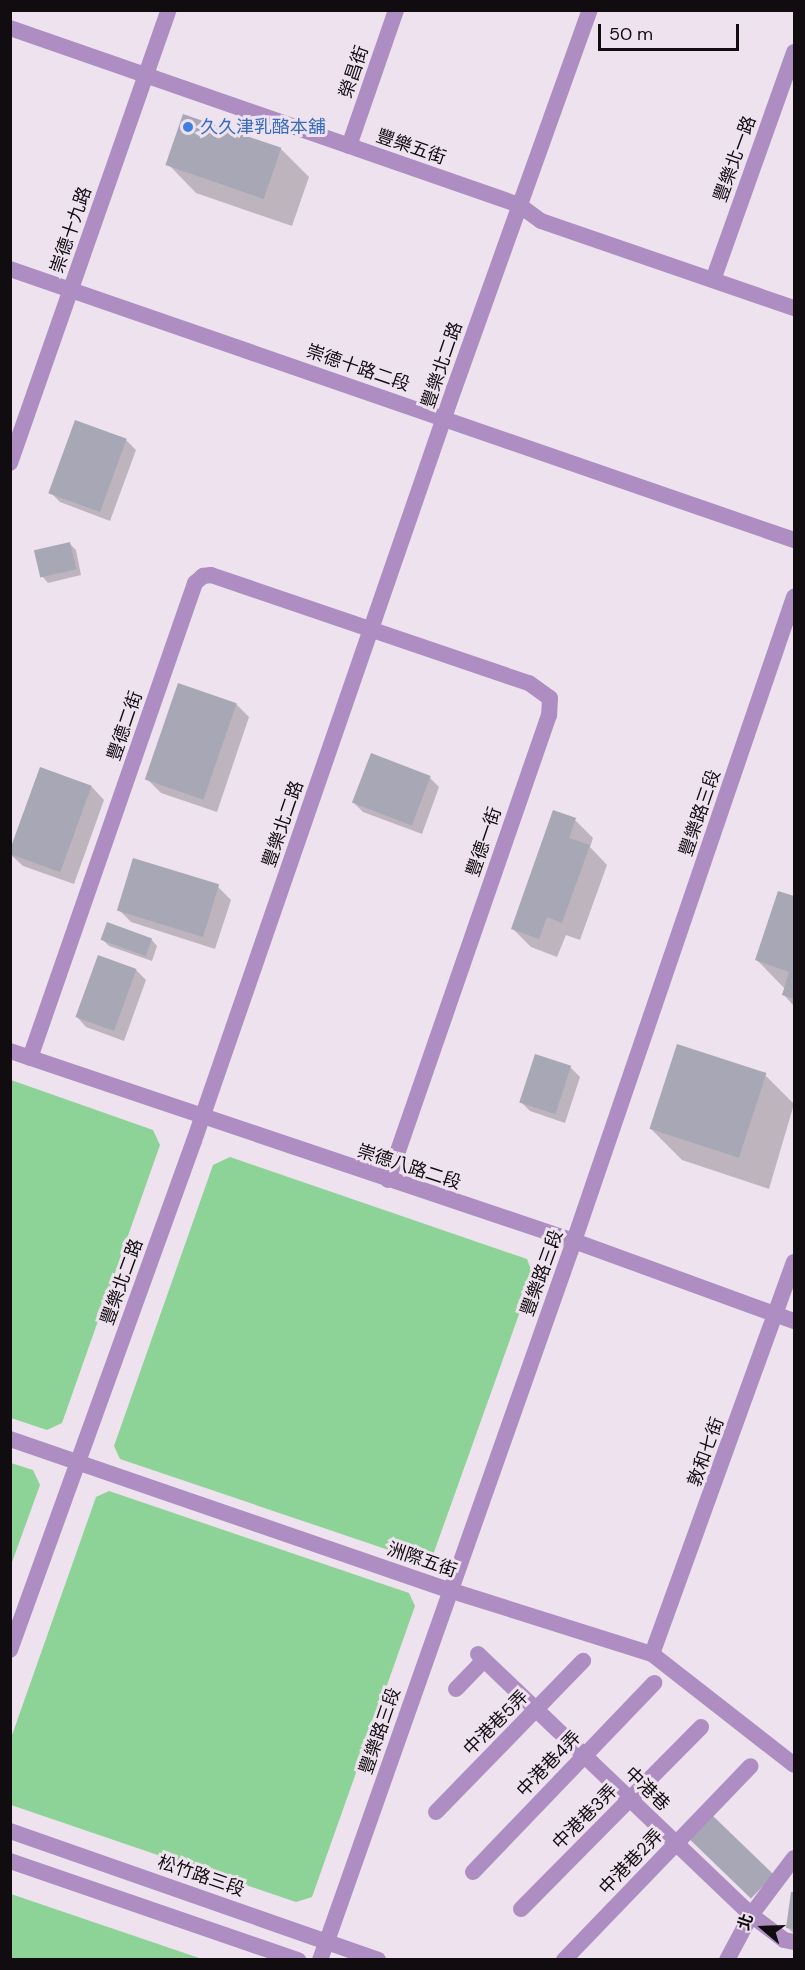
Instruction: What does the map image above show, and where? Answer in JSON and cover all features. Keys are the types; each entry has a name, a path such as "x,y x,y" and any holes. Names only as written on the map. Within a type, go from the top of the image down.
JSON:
{"street":[{"name":"崇德十九路","path":"10,463 169,10"},
{"name":"榮昌街","path":"349,146 396,10"},
{"name":"豐樂北二路","path":"10,1650 202,1118 444,418 590,10"},
{"name":"豐樂五街","path":"10,28 519,205 541,221 795,308"},
{"name":"豐樂北一路","path":"713,280 795,52"},
{"name":"崇德十路二段","path":"10,269 795,540"},
{"name":"豐德二街","path":"30,1058 195,583 211,575 371,629"},
{"name":"豐樂路三段","path":"320,1959 574,1241 795,597"},
{"name":"豐德一街","path":"371,629 529,683 550,698 549,715 388,1180"},
{"name":"崇德八路二段","path":"10,1051 202,1118 574,1241 795,1321"},
{"name":"敦和七街","path":"652,1654 795,1262"},
{"name":"洲際五街","path":"10,1439 449,1590 652,1654 795,1765"},
{"name":"中港巷","path":"456,1689 481,1657 751,1915 784,1940 795,1942"},
{"name":"中港巷5弄","path":"436,1812 583,1661"},
{"name":"中港巷4弄","path":"472,1872 654,1683"},
{"name":"中港巷3弄","path":"521,1909 701,1727"},
{"name":"中港巷2弄","path":"564,1959 751,1766"},
{"name":"松竹路三段","path":"10,1831 378,1959"},
{"path":"727,1959 751,1915 795,1858"},
{"path":"10,1861 298,1959"}],"green space":[{"path":"11,1080 153,1130 160,1145 62,1423 47,1430 11,1418"},
{"path":"230,1157 527,1259 533,1275 433,1555 421,1561 120,1459 114,1446 213,1165"},
{"path":"11,1463 33,1470 40,1485 11,1565"},
{"path":"109,1491 409,1593 415,1606 312,1897 296,1902 11,1805 11,1738 96,1497"},
{"path":"11,1894 202,1959 11,1959"}],"building":[{"path":"183,114 281,148 264,199 165,165"},
{"path":"75,420 127,439 100,512 48,493"},
{"path":"70,542 76,569 40,578 34,550"},
{"path":"178,683 237,703 203,800 145,779"},
{"path":"371,753 431,776 412,825 352,802"},
{"path":"40,767 92,786 60,872 10,854"},
{"path":"553,810 576,818 569,838 590,845 562,923 547,917 539,939 511,929"},
{"path":"133,858 219,884 203,937 117,911"},
{"path":"778,891 794,896 794,999 782,995 789,972 755,960"},
{"path":"107,922 152,938 146,956 101,940"},
{"path":"98,955 137,969 114,1031 75,1017"},
{"path":"677,1044 766,1073 739,1158 649,1129"},
{"path":"535,1054 571,1066 555,1114 519,1103"},
{"path":"712,1815 774,1875 751,1898 689,1839"},
{"path":"791,1892 794,1892 794,1929 786,1928"}],"place":[{"name":"久久津乳酪本舖","path":"188,127"}]}
